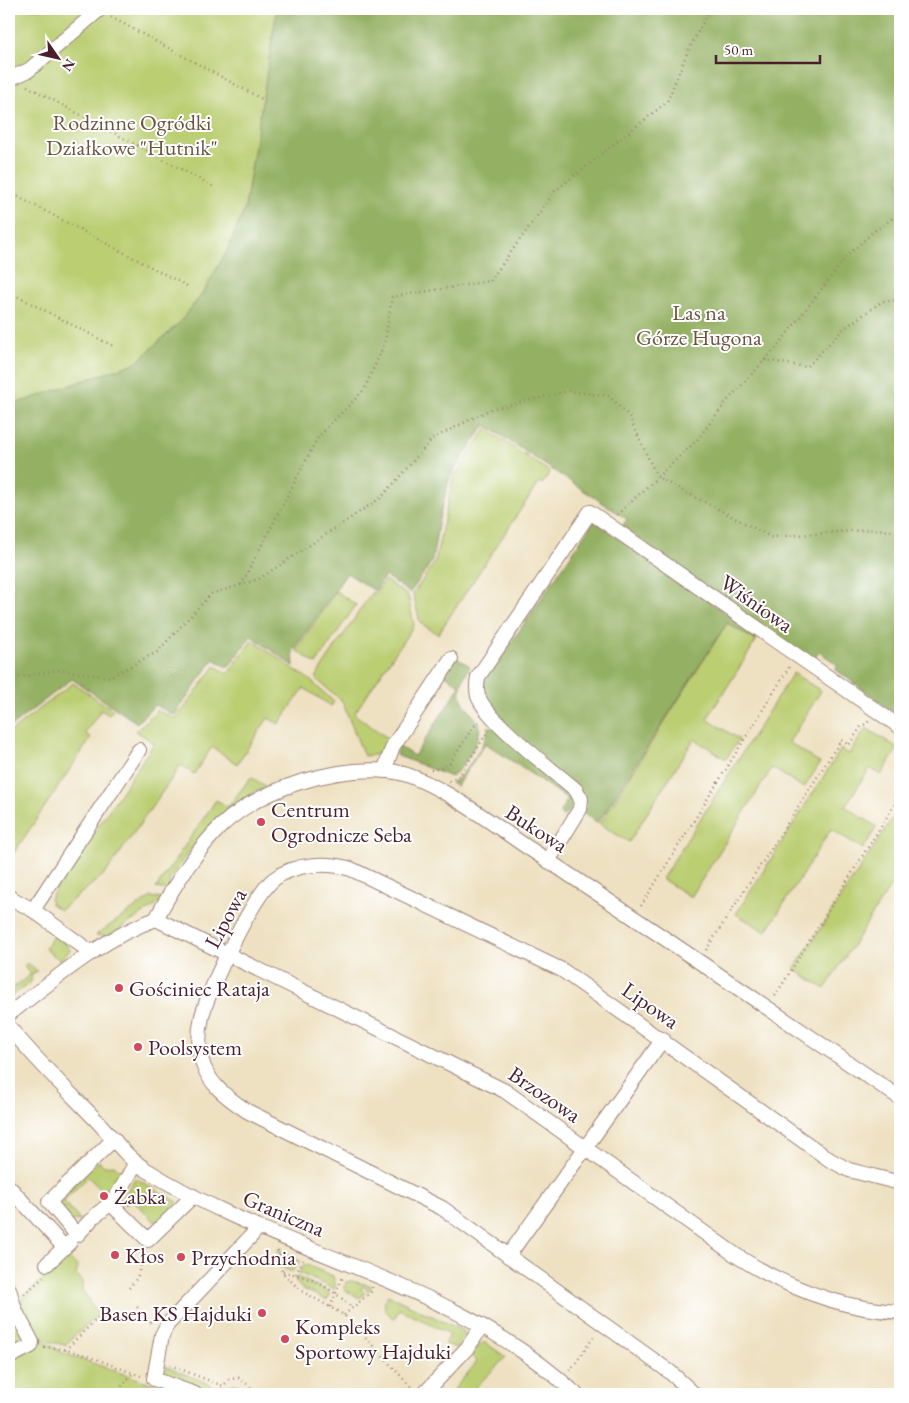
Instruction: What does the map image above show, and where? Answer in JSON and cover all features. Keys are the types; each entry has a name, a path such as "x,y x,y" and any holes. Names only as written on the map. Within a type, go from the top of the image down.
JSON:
{"street":[{"path":"12,78 44,58 98,10"},
{"name":"Wiśniowa","path":"548,861 576,817 580,809 581,799 576,790 493,719 481,702 476,688 478,677 590,512 900,727"},
{"path":"384,771 393,746 451,659"},
{"path":"33,910 139,750"},
{"name":"Bukowa","path":"156,919 207,842 220,828 242,810 311,778 335,774 399,772 444,794 548,861 900,1098"},
{"name":"Lipowa","path":"694,1394 670,1372 442,1208 247,1111 218,1089 205,1070 199,1047 199,1034 206,1003 256,900 274,880 290,871 312,865 343,867 562,970 830,1160 849,1170 900,1183"},
{"path":"9,896 33,910 92,953"},
{"path":"9,1014 92,953 136,926 156,919"},
{"name":"Brzozowa","path":"156,919 505,1091 737,1256 773,1278 821,1298 846,1305 900,1312"},
{"name":"Graniczna","path":"9,1027 136,1162 193,1196 257,1226 387,1279 482,1326 515,1346 576,1394"},
{"path":"508,1256 663,1040"},
{"path":"77,1235 49,1202 114,1139"},
{"path":"47,1264 92,1218 111,1204 122,1190 136,1162"},
{"path":"9,1187 64,1247"},
{"path":"111,1204 148,1240 193,1196"},
{"path":"195,1394 154,1379 162,1335 167,1325 185,1309 253,1234 257,1226"},
{"path":"9,1295 32,1342 31,1346 14,1355"},
{"path":"424,1394 468,1347 482,1326"}],"path":[{"path":"241,585 318,437 364,390 385,342 392,297 490,280 555,191 667,102 687,53 710,9"},
{"path":"98,10 262,99"},
{"path":"12,78 216,188"},
{"path":"9,192 187,286"},
{"path":"607,524 697,440 726,402 764,360 848,255 873,232 900,213"},
{"path":"9,292 115,347"},
{"path":"764,360 807,367 843,330 884,301 900,300"},
{"path":"9,679 59,670 110,677 157,652 210,594 258,579 382,497 432,439 491,409 569,391 609,396 629,416 657,477 771,537 878,529 900,532"},
{"path":"639,910 796,656"},
{"path":"703,954 841,740 848,745 862,725 867,724 875,710"},
{"path":"426,769 444,767 450,763 473,727 481,720 486,729 485,736 459,776 448,782 444,794"},
{"path":"767,1008 900,796"},
{"path":"283,1249 277,1246 282,1272 300,1290 344,1315 417,1394"},
{"path":"296,1256 311,1264"},
{"path":"129,1288 137,1278 142,1260"},
{"path":"296,1274 303,1260"},
{"path":"9,1295 20,1297 52,1269 47,1264"},
{"path":"282,1272 296,1274 338,1293 351,1307"},
{"path":"335,1274 348,1278"},
{"path":"330,1307 338,1293 343,1277"},
{"path":"344,1315 351,1307 372,1291 372,1284 378,1287"},
{"path":"137,1307 162,1335"},
{"path":"65,1350 101,1315"},
{"path":"562,1382 603,1323"},
{"path":"10,1393 14,1355 52,1347 154,1379"},
{"path":"157,1360 223,1386"},
{"path":"115,1394 133,1373"},
{"path":"221,1394 223,1386 230,1379 239,1378 260,1394"}],"green space":[{"name":"Rodzinne Ogródki Działkowe \"Hutnik\"","path":"9,9 277,9 245,208 227,251 203,293 180,322 136,363 9,406"},
{"name":"Las na Górze Hugona","path":"277,9 900,9 900,717 835,669 838,665 819,652 812,662 622,527 627,519 485,425 450,477 439,519 432,561 410,593 385,576 375,591 347,573 293,651 294,666 251,636 228,668 214,659 175,715 155,705 137,723 72,679 9,728 9,406 136,363 180,322 203,293 227,251 245,208"},
{"path":"486,429 550,472 542,484 539,482 438,634 420,623 413,594 435,562 453,478"},
{"path":"594,521 756,634 756,641 727,623 598,823 583,813 587,805 485,703 482,679 492,660 498,662"},
{"path":"385,580 408,596 414,625 354,714 390,740 381,754 364,756 342,701 315,678 372,592 375,594"},
{"path":"336,591 356,605 316,664 296,650"},
{"path":"727,623 756,641 707,719 739,739 726,759 694,739 629,842 600,824"},
{"path":"252,640 310,680 334,702 331,706 304,688 279,724 268,718 237,764 212,747 194,774 181,765 106,873 60,910 51,904 50,898 154,743 136,731 157,710 176,719 215,666 228,674"},
{"path":"455,657 470,666 464,676 461,695 464,703 479,725 479,731 471,753 461,768 451,777 396,755 398,746 414,756 460,686 444,674"},
{"path":"793,673 821,691 789,742 820,763 804,788 772,768 691,897 662,879"},
{"path":"73,683 113,710 109,715 101,710 85,733 91,738 9,860 9,733"},
{"path":"488,727 492,727 570,793 572,803 566,815 562,816 559,813 568,799 485,743 457,786 451,783 475,758 484,741"},
{"path":"866,728 898,748 881,775 870,768 845,806 877,827 863,849 831,829 766,932 736,914 841,749 849,754"},
{"path":"251,777 271,790 266,792 261,789 231,807 219,817 198,840 169,880 170,886 168,890 156,888 216,800 228,807"},
{"path":"900,807 900,891 891,885 825,989 794,969"},
{"path":"151,897 162,899 155,906 107,937 96,935"},
{"path":"54,935 67,945 70,950 60,960 45,949"},
{"path":"28,963 37,971 32,974 31,982 9,998 9,991 30,975 24,966"},
{"path":"99,1161 104,1166 114,1165 124,1174 108,1196 88,1177 63,1201 80,1220 71,1221 55,1201"},
{"path":"135,1178 178,1202 157,1222 132,1199 125,1205 121,1201"},
{"path":"278,1249 300,1261 292,1272 283,1268"},
{"path":"67,1256 78,1267 76,1275 82,1281 82,1290 99,1314 65,1345 45,1340 31,1332 24,1319 22,1298"},
{"path":"304,1264 333,1276 336,1287 334,1289 299,1273"},
{"path":"297,1277 328,1291 330,1296 326,1300 301,1288 295,1281"},
{"path":"351,1281 370,1285 371,1288 368,1291 363,1286 361,1289 365,1294 360,1298 344,1290 346,1282"},
{"path":"388,1295 463,1331 465,1333 457,1348 445,1344 450,1334 399,1309 394,1319 388,1314 384,1305"},
{"path":"18,1326 63,1353 182,1394 9,1394 9,1334"},
{"path":"484,1342 506,1357 469,1394 450,1394 477,1362 470,1354"},
{"path":"160,1364 212,1385 198,1390 165,1377"},
{"path":"229,1385 238,1385 234,1390 238,1394 223,1394"}],"place":[{"name":"Centrum Ogrodnicze Seba","path":"261,822"},
{"name":"Gościniec Rataja","path":"119,988"},
{"name":"Poolsystem","path":"138,1047"},
{"name":"Żabka","path":"104,1196"},
{"name":"Kłos","path":"115,1255"},
{"name":"Przychodnia","path":"181,1257"},
{"name":"Basen KS Hajduki","path":"262,1313"},
{"name":"Kompleks Sportowy Hajduki","path":"285,1339"}]}
